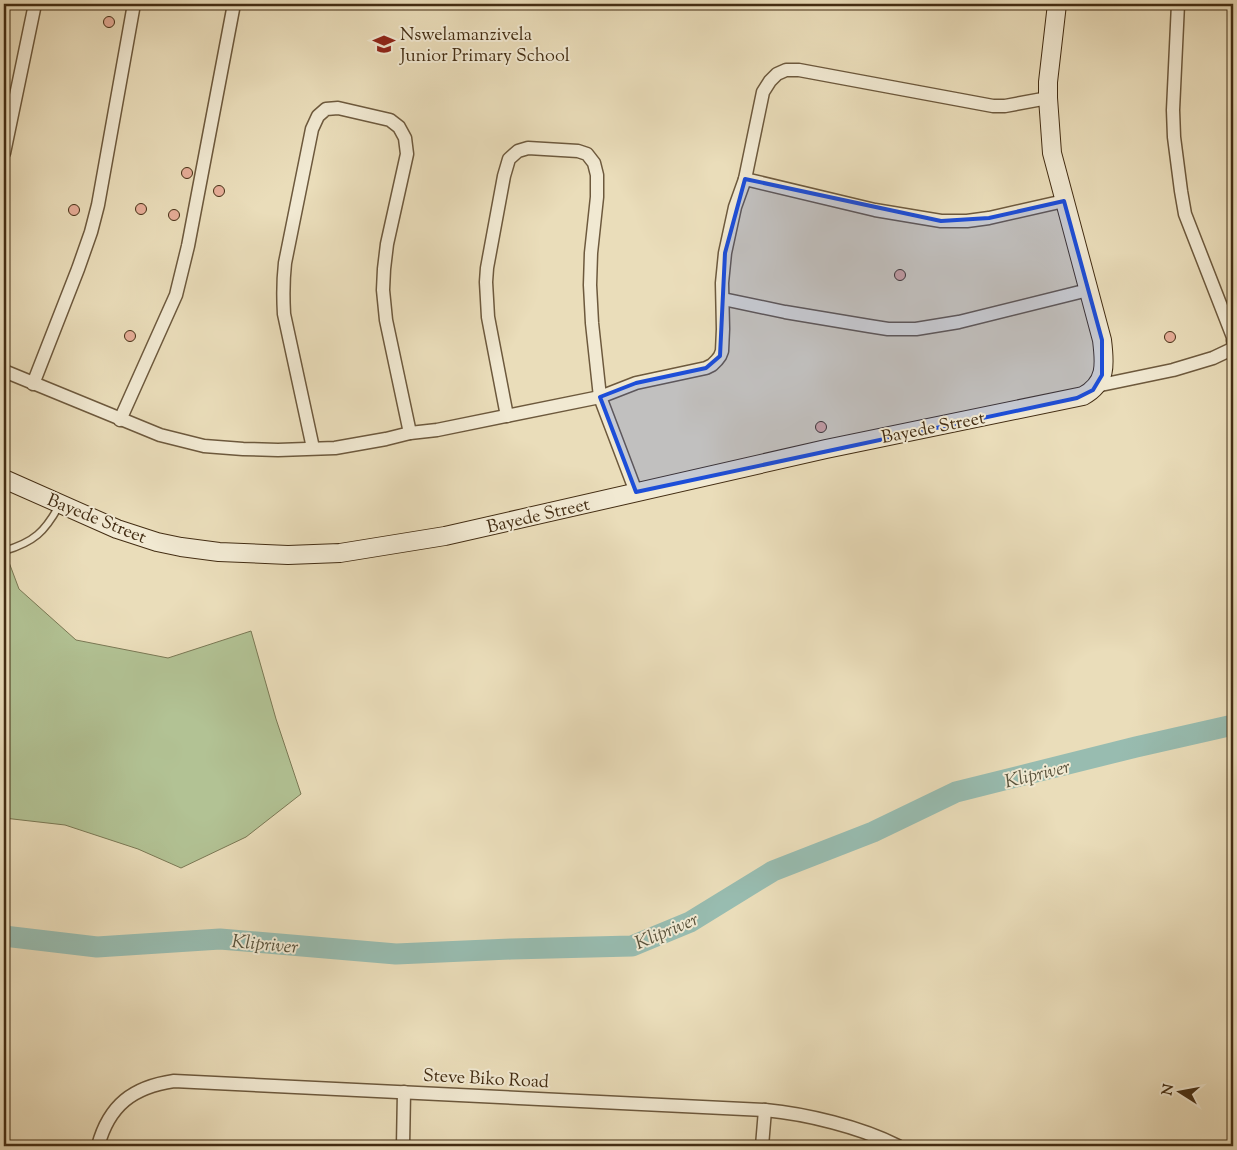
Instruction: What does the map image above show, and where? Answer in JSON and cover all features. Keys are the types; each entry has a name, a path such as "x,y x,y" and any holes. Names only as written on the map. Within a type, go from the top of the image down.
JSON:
{"street":[{"path":"4,153 34,4"},
{"path":"34,384 91,232 98,204 134,4"},
{"path":"120,420 179,285 234,4"},
{"path":"1057,4 1048,98 1052,153 1102,340 1104,368 1096,386"},
{"path":"1178,4 1174,119 1175,146 1181,191 1185,214 1233,341"},
{"path":"4,371 160,435 204,446 243,449 335,448 410,433 437,430 600,397 636,383 698,370 712,365 720,356 723,329 724,254 735,208 745,179 762,92 777,74 786,70 800,70 993,106 1005,106 1048,98"},
{"path":"313,448 284,314 283,280 312,129 318,116 326,110 338,108 390,120 399,127 405,138 407,154 387,244 383,290 386,320 410,433"},
{"path":"507,416 488,317 486,282 504,176 509,159 518,151 528,148 578,151 587,154 594,163 597,175 590,285 600,397 642,491"},
{"path":"745,179 875,210 948,221 989,218 1064,201"},
{"path":"723,299 785,312 888,329 916,329 959,322 1088,290"},
{"path":"1096,386 1173,370 1219,356 1232,349 1233,345"},
{"name":"Bayede Street","path":"4,479 141,538 181,547 219,552 309,555 359,550 445,536 826,449 1077,398 1088,393 1096,386"},
{"name":"Steve Biko Road","path":"98,1146 108,1119 122,1103 148,1086 174,1082 765,1110 800,1115 842,1126 880,1137 898,1146"},
{"path":"404,1092 404,1146"},
{"path":"762,1146 765,1110"}],"lane":[{"path":"4,550 28,542 38,536 48,525 60,504"}],"highlighted area":[{"path":"745,179 941,221 989,218 1064,201 1102,340 1102,375 1093,390 1077,398 636,492 600,397 636,383 706,368 720,356 725,253"}],"green space":[{"path":"4,549 19,589 76,640 168,658 251,631 276,719 301,794 246,837 181,868 138,849 65,825 4,818"}],"building":[{"path":"107,17 111,17 114,22 113,26 107,27 104,24 104,20"},
{"path":"185,168 189,168 192,173 191,177 185,178 182,175 182,171"},
{"path":"217,186 221,186 224,191 223,195 217,196 214,193 214,189"},
{"path":"139,204 143,204 146,209 145,213 139,214 136,211 136,207"},
{"path":"72,205 76,205 79,210 78,214 72,215 69,212 69,208"},
{"path":"172,210 176,210 179,215 178,219 172,220 169,217 169,213"},
{"path":"898,270 902,270 905,275 904,279 898,280 895,277 895,273"},
{"path":"128,331 132,331 135,336 134,340 128,341 125,338 125,334"},
{"path":"1168,332 1172,332 1175,337 1174,341 1168,342 1165,339 1165,335"},
{"path":"819,422 823,422 826,427 825,431 819,432 816,429 816,425"}],"waterway":[{"name":"Klipriver","path":"4,936 97,947 220,939 396,954 632,946 690,922 773,871 873,832 956,792 1233,725"}],"place":[{"name":"Nswelamanzivela Junior Primary School","path":"384,44"}]}
